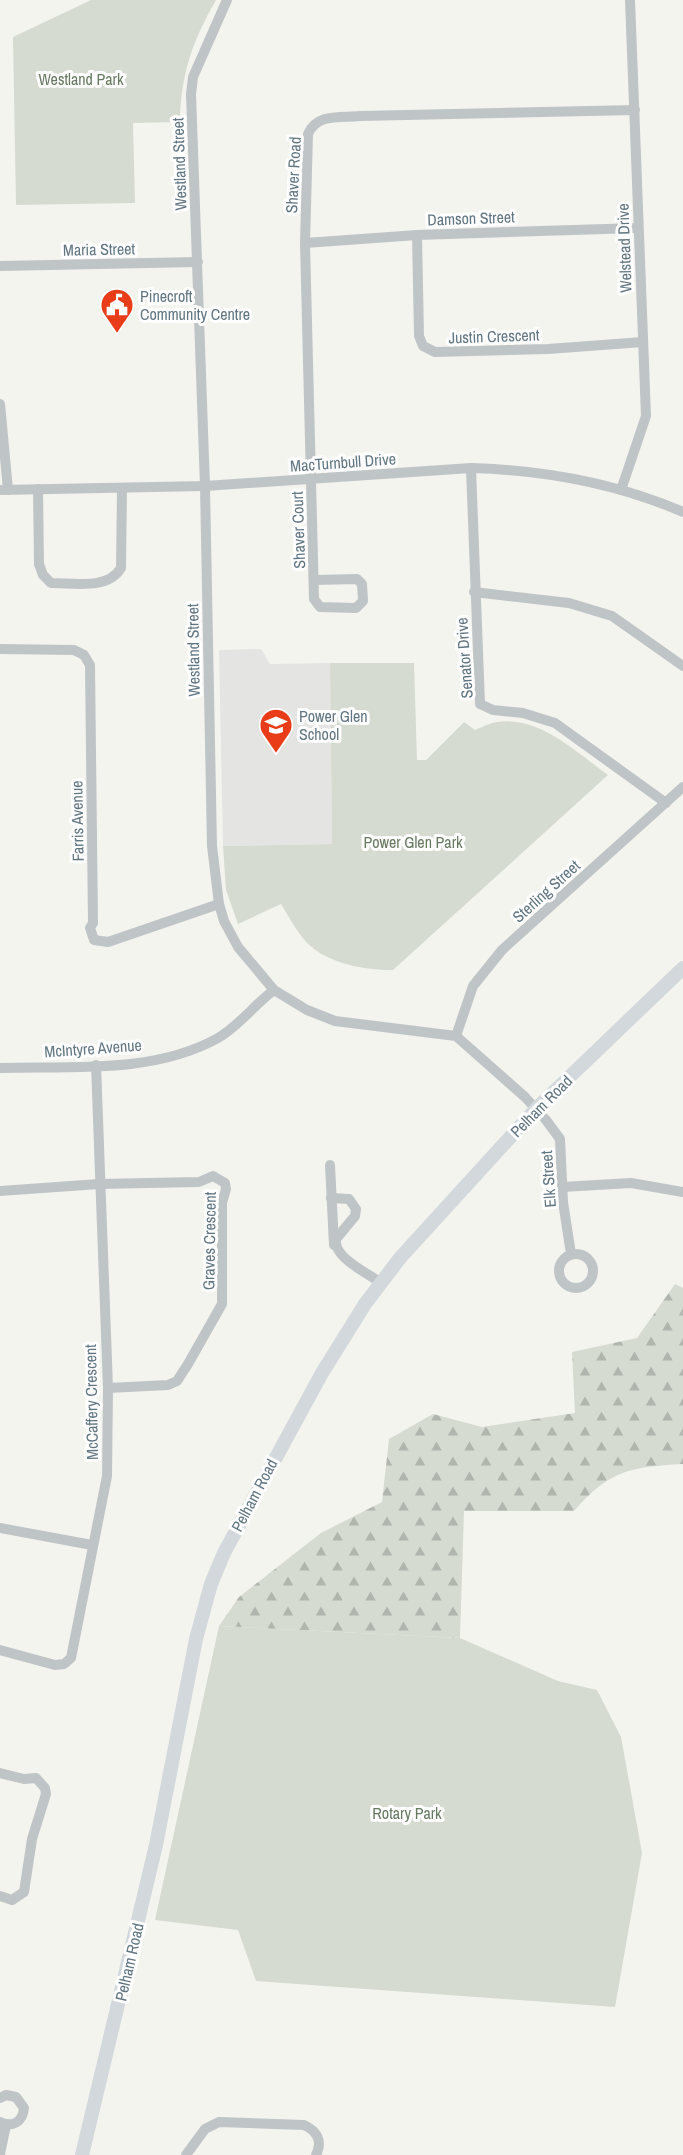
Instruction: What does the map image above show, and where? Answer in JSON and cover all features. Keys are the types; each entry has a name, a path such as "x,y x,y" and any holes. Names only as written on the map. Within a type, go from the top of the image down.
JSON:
{"main road":[{"name":"Pelham Road","path":"82,2155 156,1845 196,1639 211,1584 267,1468 333,1354 407,1249 536,1109 683,968"}],"street":[{"name":"Westland Street","path":"227,0 192,77 191,94 205,486 212,846 219,904 224,921 238,947 274,990 307,1010 335,1021 456,1036"},
{"name":"Welstead Drive","path":"621,490 646,416 630,0"},
{"name":"Shaver Road","path":"311,480 305,243 308,134 312,124 319,119 635,110"},
{"name":"Damson Street","path":"305,243 417,235 638,228"},
{"name":"Justin Crescent","path":"417,235 419,336 423,346 435,352 548,349 643,342"},
{"name":"Maria Street","path":"0,266 198,262"},
{"path":"0,404 4,490"},
{"name":"MacTurnbull Drive","path":"4,490 205,486 471,468 549,473 621,490 683,512"},
{"name":"Senator Drive","path":"471,468 480,704 493,710 524,712 555,723 666,803"},
{"name":"Shaver Court","path":"311,480 315,599 320,607 356,608 363,601 362,584 357,579 315,580"},
{"path":"38,489 39,564 43,575 51,583 102,583 116,578 121,568 122,489"},
{"path":"474,592 569,603 612,616 683,666"},
{"name":"Farris Avenue","path":"0,649 74,650 84,655 90,665 93,923 90,928 94,939 108,942 219,904"},
{"name":"Sterling Street","path":"456,1036 473,986 502,950 683,787"},
{"name":"McIntyre Avenue","path":"0,1068 140,1063 189,1050 219,1037 274,990"},
{"path":"456,1036 536,1109"},
{"name":"McCaffery Crescent","path":"0,1650 55,1665 69,1661 72,1656 71,1648 107,1476 108,1388 96,1065"},
{"name":"Elk Street","path":"536,1109 560,1139 562,1187 572,1254"},
{"path":"330,1165 332,1240 340,1253 381,1283"},
{"name":"Graves Crescent","path":"99,1184 199,1182 213,1176 220,1179 226,1187 222,1203 223,1297 218,1315 177,1381 164,1386 108,1388"},
{"path":"562,1187 631,1183 683,1192"},
{"path":"0,1191 99,1184"},
{"path":"331,1198 349,1199 356,1208 355,1216 335,1240 340,1253"},
{"path":"0,1528 92,1545"},
{"path":"0,1773 38,1779 45,1788 46,1794 32,1839 24,1892 12,1900 0,1896"},
{"path":"0,2098 6,2095 16,2097 24,2108 19,2121 3,2123 0,2154"},
{"path":"186,2155 206,2129 214,2123 227,2121 304,2125 314,2130 318,2137 320,2146 316,2155"}],"shaded area":[{"name":"Power Glen School","path":"261,649 270,664 330,663 332,844 223,846 219,650"}],"green space":[{"name":"Westland Park","path":"91,0 216,0 200,30 189,59 180,122 133,123 135,203 16,205 13,37"},
{"name":"Power Glen Park","path":"330,663 414,663 417,760 426,760 464,722 475,730 494,723 513,722 543,730 571,747 608,775 393,970 343,963 320,953 302,937 281,904 238,924 226,890 223,846 332,844"},
{"path":"675,1284 683,1288 683,1464 635,1469 622,1473 599,1487 574,1511 464,1511 460,1638 219,1626 239,1597 321,1533 382,1502 389,1439 433,1414 482,1427 575,1413 572,1352 637,1338"},
{"name":"Rotary Park","path":"219,1626 460,1638 558,1681 597,1690 621,1737 642,1853 615,2007 256,1981 238,1930 155,1920"}],"place":[{"name":"Pinecroft Community Centre","path":"117,334"},
{"name":"Power Glen School","path":"276,754"}]}
